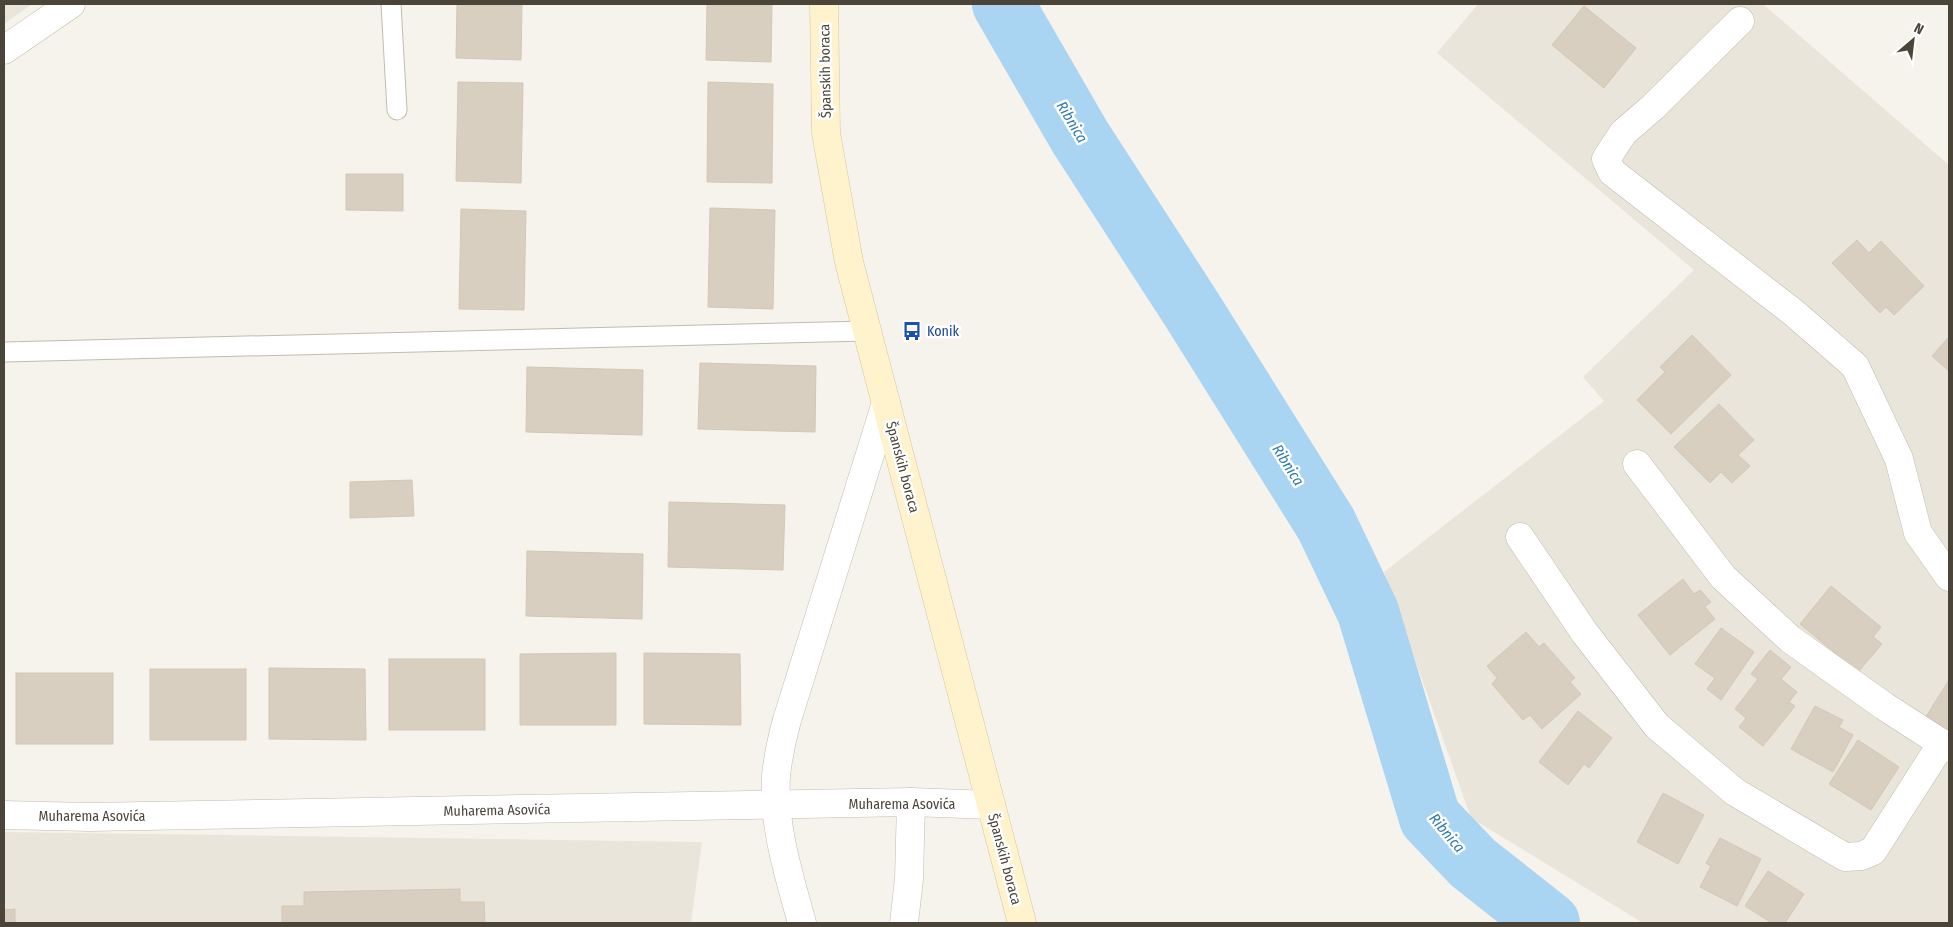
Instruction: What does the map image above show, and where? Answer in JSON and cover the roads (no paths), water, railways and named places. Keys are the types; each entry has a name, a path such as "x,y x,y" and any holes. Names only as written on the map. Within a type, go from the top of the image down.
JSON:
{"main road":[{"name":"Španskih boraca","path":"824,4 826,133 849,262 1022,923"}],"street":[{"path":"4,50 71,4"},
{"path":"1740,21 1623,133 1606,159 1612,172 1794,313 1856,366 1900,458 1918,533 1949,577"},
{"path":"802,923 782,848 776,806 776,776 779,751 886,403"},
{"path":"1520,537 1584,632 1657,726 1735,792 1845,858 1861,856 1873,851 1946,746 1884,706 1790,639 1723,576 1636,464"},
{"path":"904,923 909,879 911,802"},
{"name":"Muharema Asovića","path":"4,815 99,817 776,806 911,802 991,805"}],"lane":[{"path":"391,4 396,110"},
{"path":"4,352 867,331"}],"waterway":[{"name":"Ribnica","path":"1003,4 1080,137 1192,310 1326,524 1368,612 1430,818 1473,863 1549,923"}],"place":[{"name":"Konik","path":"912,331"}]}
